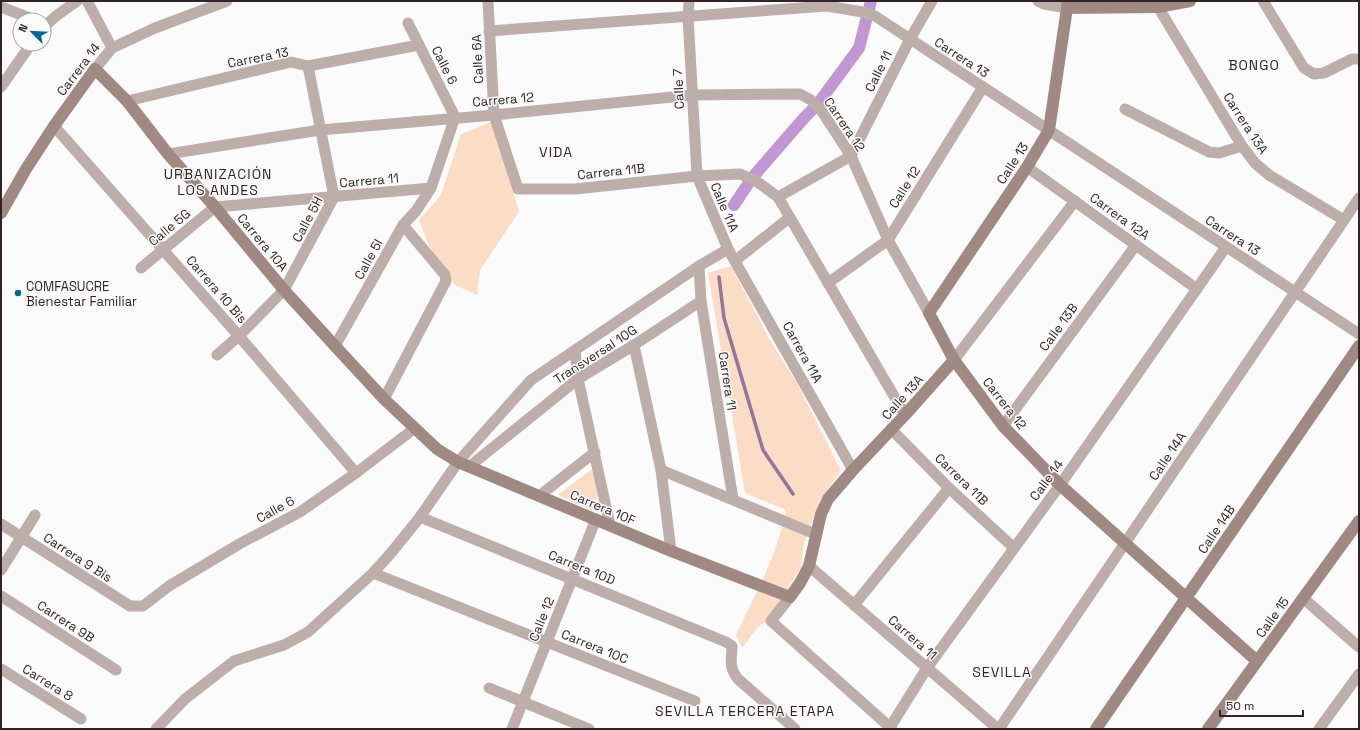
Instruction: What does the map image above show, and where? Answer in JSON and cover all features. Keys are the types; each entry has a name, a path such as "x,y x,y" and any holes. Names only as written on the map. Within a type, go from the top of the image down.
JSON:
{"street":[{"path":"52,20 77,1"},
{"path":"87,1 112,48"},
{"name":"Carrera 14","path":"1,213 26,169 54,126 112,48 155,28 227,1"},
{"name":"Calle 6A","path":"488,1 494,115"},
{"name":"Calle 7","path":"689,1 688,16 697,176"},
{"name":"Calle 11","path":"851,156 910,39 932,1"},
{"path":"1038,1 1044,4 1158,7 1190,1"},
{"path":"1263,1 1304,68 1314,74 1324,73 1352,59 1359,59"},
{"name":"Calle 13","path":"928,313 1027,167 1049,130 1067,4"},
{"name":"Carrera 13","path":"489,31 827,6 863,12 875,16 1359,334"},
{"path":"1,7 14,12"},
{"name":"Carrera 13A","path":"1158,7 1242,146 1255,163 1269,175 1344,220"},
{"name":"Calle 6","path":"408,23 455,117"},
{"name":"Carrera 13","path":"127,101 291,62 308,66 419,45"},
{"path":"1,87 25,52"},
{"name":"Calle 5H","path":"217,355 239,336 284,290 334,197 308,66"},
{"name":"Carrera 10A","path":"95,69 127,101 168,154 215,207 284,290 384,399 415,428"},
{"name":"Calle 12","path":"828,283 888,240 983,87"},
{"name":"Carrera 12","path":"168,154 320,130 455,117 494,115 692,95 800,94 811,100 821,110 851,156 888,240 954,360 1003,426 1060,485 1257,661"},
{"path":"1125,109 1209,152 1219,153 1242,146"},
{"name":"Carrera 11B","path":"494,115 518,189 575,189 697,176 740,174 756,181 778,197 905,415"},
{"path":"431,188 455,117"},
{"name":"Carrera 10 Bis","path":"54,126 239,336 356,473"},
{"path":"778,197 851,156"},
{"name":"Carrera 12A","path":"1027,167 1197,289"},
{"name":"Calle 11A","path":"697,176 728,249"},
{"name":"Carrera 11","path":"215,207 431,188"},
{"name":"Calle 5I","path":"335,346 403,225 416,211 431,188"},
{"name":"Calle 14A","path":"998,729 1359,198"},
{"name":"Calle 13A","path":"891,728 771,621 790,597 809,566 815,534 821,514 828,499 954,360 1075,201"},
{"name":"Calle 5G","path":"141,268 215,207"},
{"path":"736,260 789,218"},
{"path":"384,399 446,281 445,275 403,225"},
{"name":"Calle 13B","path":"1003,426 1136,245"},
{"name":"Calle 14","path":"891,728 927,668 1060,485 1226,247"},
{"path":"156,729 185,699 234,661 284,645 308,632 373,572 391,553 420,517 458,462 531,380 699,266 728,249"},
{"name":"Carrera 11A","path":"728,249 736,260 853,470"},
{"name":"Carrera 11","path":"699,266 701,301 733,499"},
{"name":"Transversal 10G","path":"470,466 578,379 634,345 701,301"},
{"path":"634,345 661,470 671,551"},
{"name":"Calle 14B","path":"1096,729 1359,346"},
{"path":"575,351 578,379 610,525"},
{"name":"Calle 6","path":"142,606 169,586 234,547 300,512 356,473 415,428"},
{"name":"Carrera 10F","path":"415,428 437,449 458,462 671,551 790,597"},
{"name":"Carrera 11B","path":"891,429 949,488 1014,548"},
{"path":"539,496 595,452"},
{"path":"661,470 815,534"},
{"path":"854,604 949,488"},
{"path":"1,570 35,515"},
{"name":"Carrera 10D","path":"420,517 573,578 726,642 732,646 730,663 733,673 795,729"},
{"name":"Calle 12","path":"512,729 596,519"},
{"name":"Calle 15","path":"1208,729 1359,521"},
{"name":"Carrera 9 Bis","path":"1,524 130,606 142,606"},
{"name":"Carrera 11","path":"809,566 998,729"},
{"name":"Carrera 10C","path":"373,572 695,701"},
{"name":"Carrera 9B","path":"1,596 116,670"},
{"path":"1303,598 1359,647"},
{"name":"Carrera 8","path":"1,669 81,719"},
{"path":"1319,729 1359,674"},
{"path":"489,688 589,729"}],"shaded area":[{"path":"493,121 519,212 480,270 477,295 455,285 429,246 419,220 441,195 461,134"},
{"path":"731,266 771,342 798,385 841,471 819,501 804,544 801,567 768,620 757,628 742,648 736,635 772,558 786,510 745,493 708,273"},
{"path":"592,469 598,494 592,511 558,495"}],"waterway":[{"path":"734,205 752,178 817,105 859,48 871,1"},
{"path":"719,277 724,318 763,450 793,494"}],"place":[{"name":"COMFASUCRE Bienestar Familiar","path":"18,293"}],"district":[{"name":"BONGO","path":"1254,65"},
{"name":"VIDA","path":"556,152"},
{"name":"URBANIZACIÓN LOS ANDES","path":"218,182"},
{"name":"SEVILLA","path":"1002,672"},
{"name":"SEVILLA TERCERA ETAPA","path":"745,711"}]}
